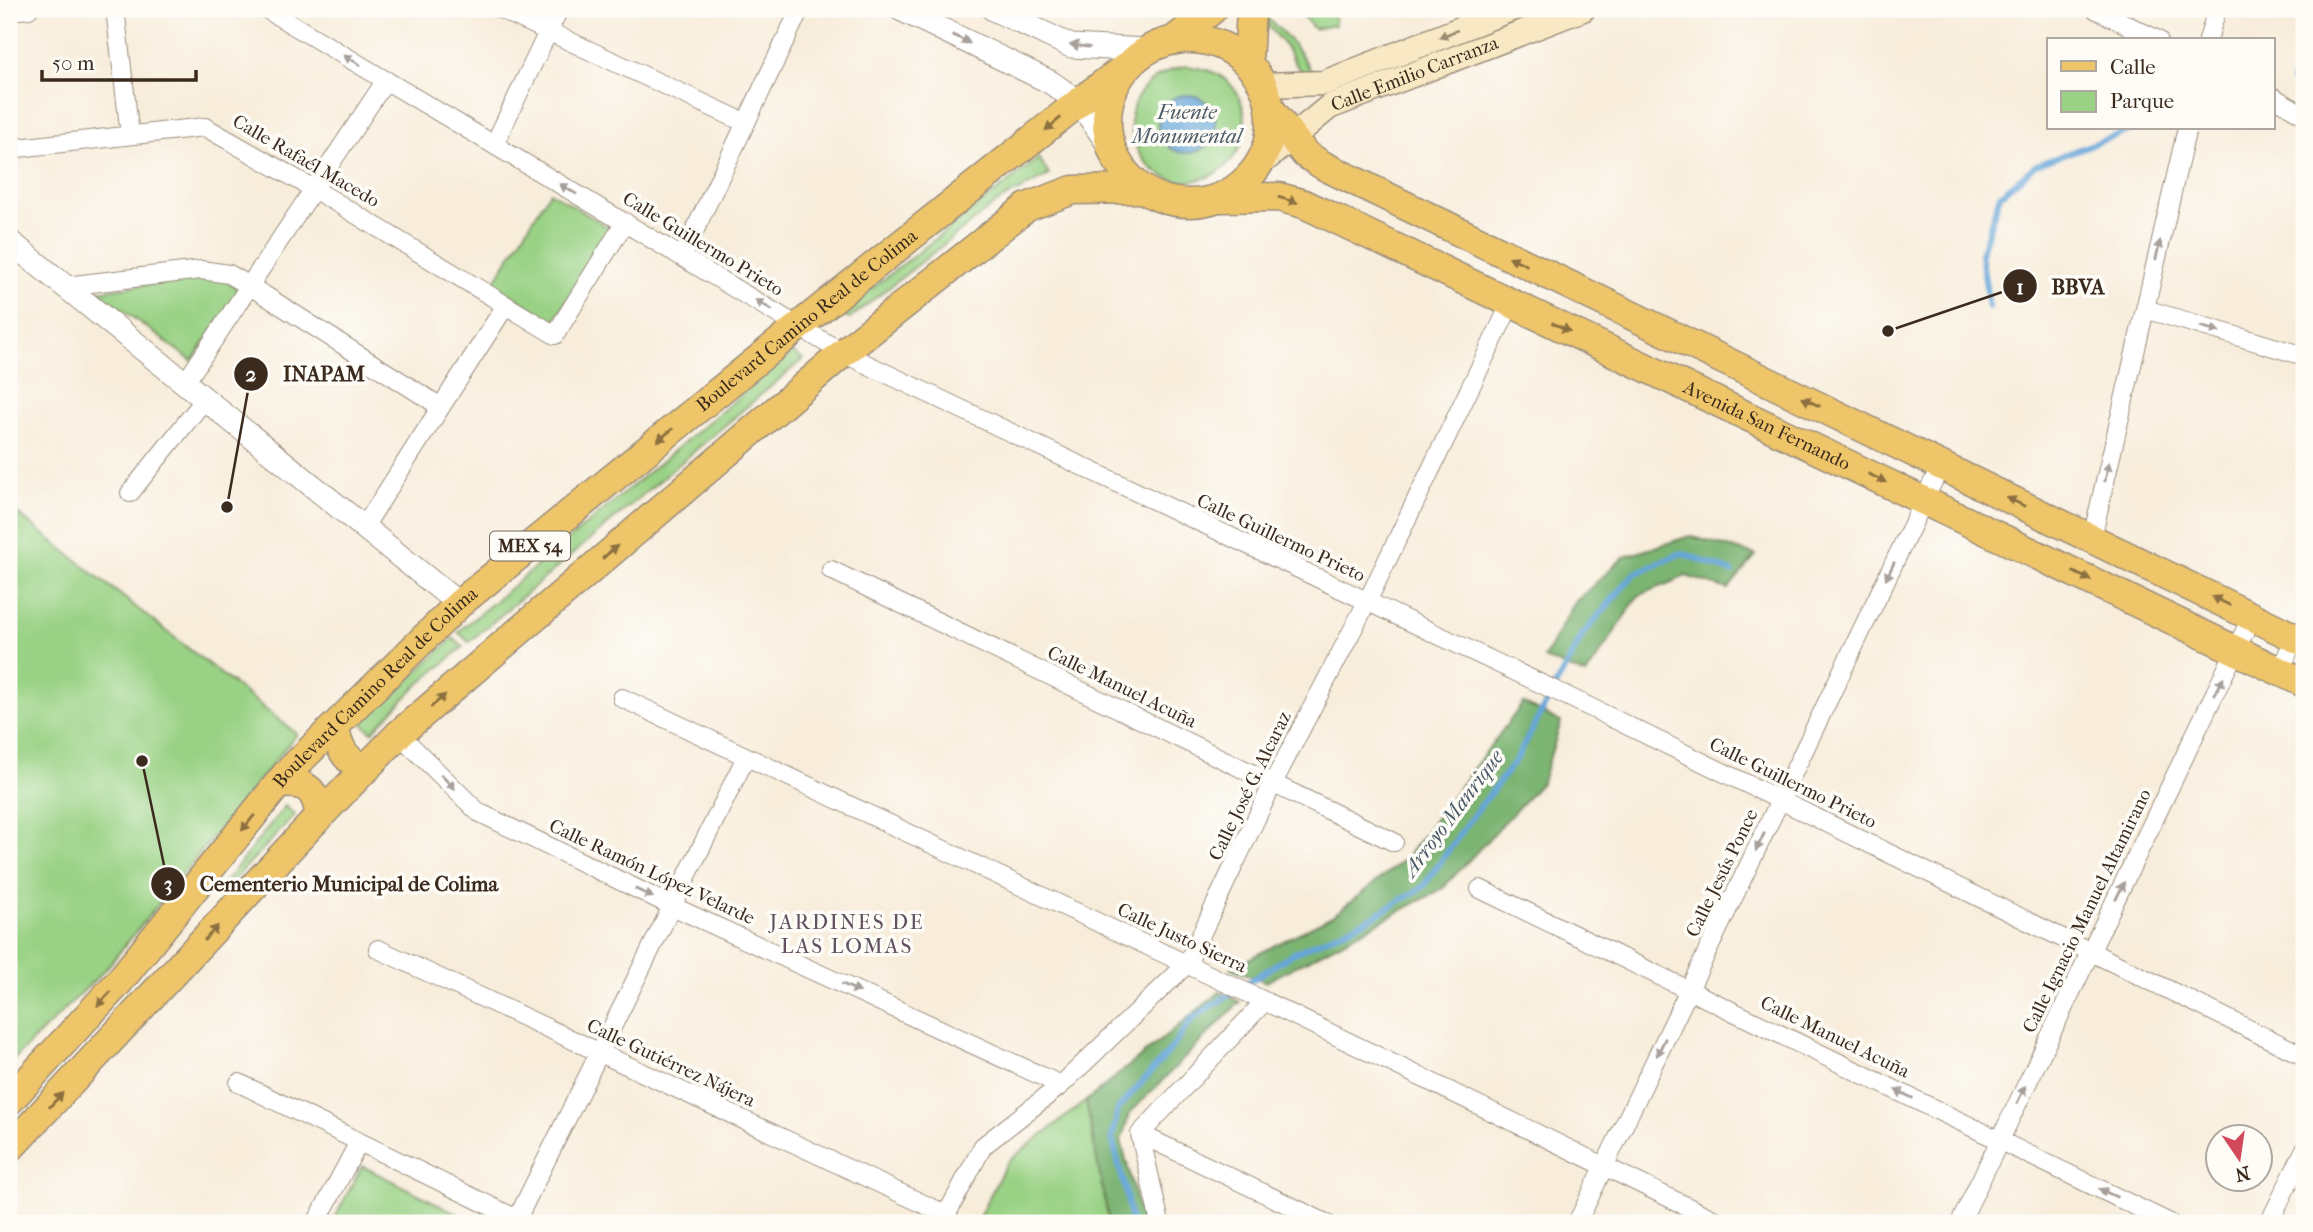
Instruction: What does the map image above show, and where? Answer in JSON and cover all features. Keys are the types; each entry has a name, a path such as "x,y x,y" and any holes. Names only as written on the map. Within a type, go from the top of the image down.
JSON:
{"main road":[{"path":"1213,9 1174,40 1137,58 1112,91 1106,118 1109,145 1122,170 1142,189 1167,201 1194,204 1221,198 1244,184 1261,163 1271,138 1251,9"},
{"name":"Calle Emilio Carranza","path":"1261,86 1324,82 1511,9"},
{"name":"Calle Emilio Carranza","path":"1261,163 1329,107 1583,9"},
{"path":"1174,40 1200,39 1227,46 1261,86"},
{"name":"Boulevard Camino Real de Colima","path":"9,1101 118,983 300,760 459,604 799,326 1137,58"},
{"name":"Avenida San Fernando","path":"1261,86 1291,136 1306,154 1324,166 2301,639"},
{"name":"MEX 54","path":"9,1149 399,734 844,353 1027,207 1073,190 1142,189"},
{"name":"Avenida San Fernando","path":"1221,198 1279,197 1304,204 2292,677"},
{"path":"1641,365 1656,328"},
{"path":"335,727 343,754 356,765 367,768"},
{"path":"279,784 296,783 308,788 317,798 320,816"}],"street":[{"path":"9,11 29,9"},
{"path":"114,9 130,135"},
{"name":"Calle Guillermo Prieto","path":"266,9 844,353 1571,698 2304,1056"},
{"path":"500,9 746,123"},
{"path":"494,145 559,9"},
{"path":"682,257 800,9"},
{"path":"900,9 1050,82 1079,102 1109,145"},
{"path":"993,9 1071,46 1137,58"},
{"path":"2095,9 2154,38"},
{"path":"2209,38 2217,9"},
{"path":"185,383 386,80"},
{"path":"2275,98 2304,115"},
{"name":"Calle Rafaél Macedo","path":"9,149 205,127 314,189 555,335 625,222"},
{"path":"2092,538 2187,130"},
{"path":"9,241 459,604"},
{"path":"65,286 201,270 229,274 441,407"},
{"name":"Calle José G. Alcaraz","path":"945,1219 983,1146 1061,1085 1187,964 1273,783 1367,602 1511,303"},
{"path":"364,527 506,305"},
{"path":"2145,309 2304,356"},
{"path":"130,493 205,399"},
{"name":"Calle Jesús Ponce","path":"1577,1223 1941,465"},
{"name":"Calle Manuel Acuña","path":"831,570 1394,842"},
{"name":"Calle Ignacio Manuel Altamirano","path":"1959,1223 2252,616"},
{"path":"2292,677 2301,639"},
{"name":"Calle Justo Sierra","path":"622,698 1207,973 1721,1223"},
{"name":"Calle Ramón López Velarde","path":"399,734 478,812 672,906 1061,1085"},
{"path":"239,1083 519,1222 746,757"},
{"name":"Calle Manuel Acuña","path":"1480,889 2170,1223"},
{"name":"Calle Gutiérrez Nájera","path":"378,949 600,1052 945,1219"},
{"path":"1140,1134 1261,999"},
{"path":"1140,1134 1160,1223"},
{"path":"1140,1134 1326,1223"},
{"path":"316,1223 359,1142"},
{"path":"2269,1223 2304,1151"}],"green space":[{"path":"1256,9 1288,38 1312,73 1304,74 1301,71"},
{"path":"1309,9 1333,9 1335,25 1314,29 1301,14"},
{"path":"1187,66 1210,71 1222,77 1237,93 1244,113 1244,134 1236,154 1220,170 1208,177 1182,181 1160,174 1143,159 1133,139 1131,117 1139,95 1157,77","holes":["1186,96 1203,100 1216,123 1213,135 1199,150 1182,152 1173,148 1159,130"]},
{"path":"1039,158 1049,175 999,201 850,318 839,314"},
{"path":"550,192 611,229 554,321 493,284"},
{"path":"202,277 225,280 240,291 192,361 97,291"},
{"path":"792,352 803,359 469,642 458,632"},
{"path":"9,507 297,734 105,970 9,1064"},
{"path":"1690,536 1756,555 1728,589 1686,576 1638,596 1586,675 1544,658 1574,603 1624,557"},
{"path":"453,638 463,647 418,685 372,732 362,723"},
{"path":"1523,703 1561,722 1542,782 1442,889 1266,982 1231,968 1334,915 1406,858"},
{"path":"285,806 295,815 229,885 225,882"},
{"path":"1220,992 1240,1002 1130,1113 1121,1140 1142,1223 1109,1223 1086,1101"},
{"path":"1086,1101 1109,1223 976,1223 1007,1162"},
{"path":"362,1166 476,1223 332,1223"}],"water":[{"name":"Fuente Monumental","path":"1187,95 1203,100 1211,108 1216,124 1211,140 1203,148 1187,153 1171,148 1163,140 1158,124 1163,108 1171,100"}],"waterway":[{"name":"Arroyo Manrique","path":"2292,81 2304,80"},
{"name":"Arroyo Manrique","path":"1989,307 1981,254 2000,195 2036,165 2131,130"},
{"name":"Arroyo Manrique","path":"1131,1223 1112,1138 1118,1109 1167,1054 1193,1018 1292,954 1369,919 1423,887 1516,760 1583,634 1634,574 1682,553 1732,572"}],"place":[{"name":"BBVA","path":"1888,331"},
{"name":"INAPAM","path":"227,507"},
{"name":"Cementerio Municipal de Colima","path":"142,761"}],"district":[{"name":"JARDINES DE LAS LOMAS","path":"847,934"}]}
